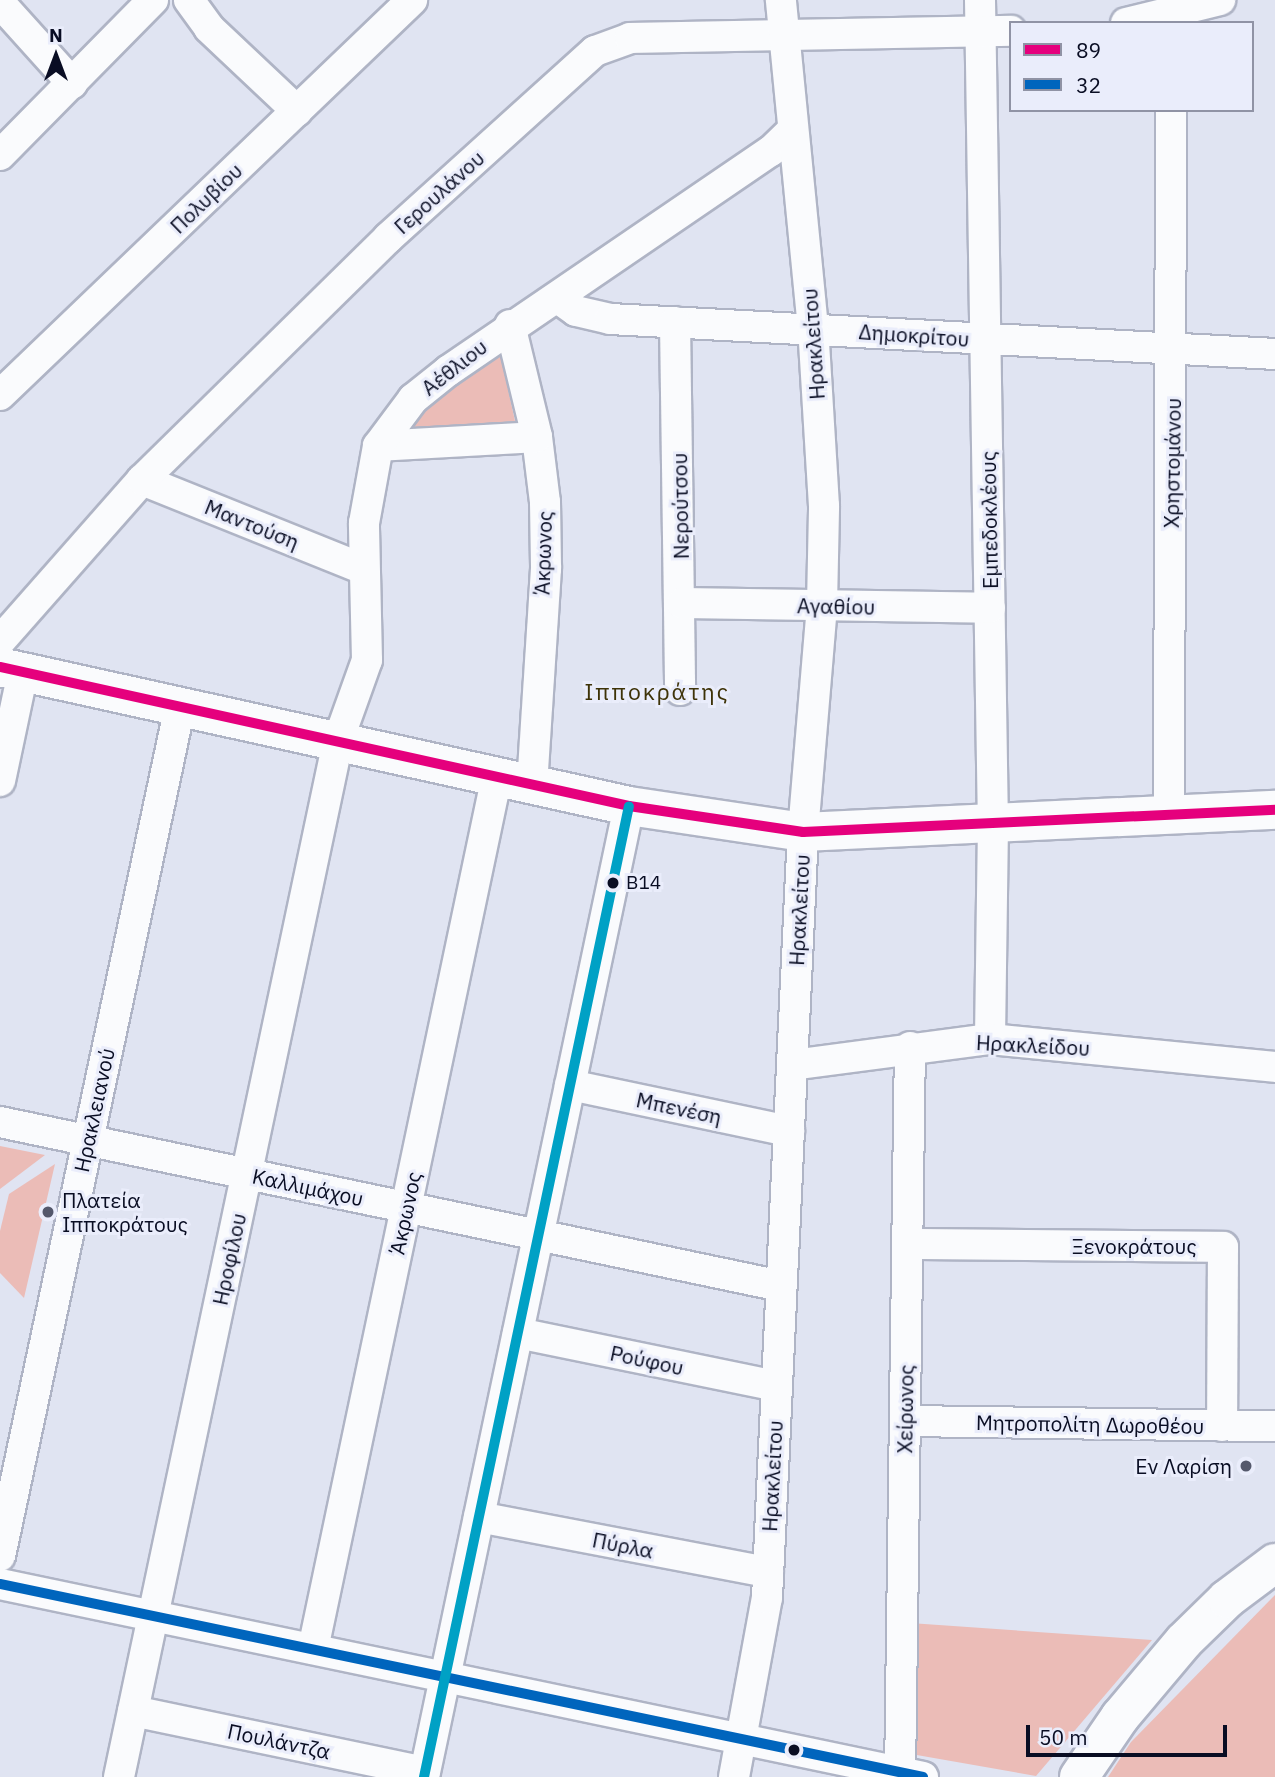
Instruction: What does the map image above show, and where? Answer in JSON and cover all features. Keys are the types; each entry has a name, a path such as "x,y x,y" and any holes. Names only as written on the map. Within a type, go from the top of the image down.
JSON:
{"street":[{"path":"0,155 153,0"},
{"path":"189,0 209,29 297,111"},
{"name":"Πολυβίου","path":"0,395 412,0"},
{"name":"Ηρακλείτου","path":"734,1777 768,1572 803,832 822,605 824,506 813,328 781,0"},
{"name":"Εμπεδοκλέους","path":"981,0 996,31 986,340 993,824 990,1040"},
{"path":"1132,21 1220,0"},
{"path":"0,3 72,83"},
{"name":"Γερουλάνου","path":"0,641 142,480 388,238 595,51 630,38 996,31"},
{"name":"Χρηστομάνου","path":"1169,816 1173,349 1171,112"},
{"name":"Αέθλιου","path":"338,741 367,660 363,569 365,510 378,446 413,399 510,325 558,298 771,151 792,131"},
{"name":"Δημοκρίτου","path":"558,298 597,317 1275,354"},
{"name":"Νερούτσου","path":"675,322 682,603 680,690"},
{"name":"Άκρωνος","path":"313,1649 406,1208 514,780 546,569 544,483 537,437 510,325"},
{"path":"378,446 537,437"},
{"name":"Μαντούση","path":"142,480 363,569"},
{"name":"Αγαθίου","path":"682,603 990,608"},
{"path":"0,782 12,670 629,806 803,832 1275,810"},
{"name":"Ηρακλειανού","path":"0,1556 180,706"},
{"name":"Ηροφίλου","path":"119,1777 338,741"},
{"path":"424,1774 629,806"},
{"name":"Ηρακλείδου","path":"792,1065 910,1047 990,1040 1275,1067"},
{"name":"Χείρωνος","path":"908,1775 905,1422 910,1047"},
{"name":"Μπενέση","path":"570,1085 789,1131"},
{"name":"Καλλιμάχου","path":"0,1122 781,1286"},
{"name":"Ξενοκράτους","path":"908,1244 1223,1247 1222,1426"},
{"name":"Ρούφου","path":"518,1333 776,1386"},
{"name":"Μητροπολίτη Δωροθέου","path":"905,1422 1275,1426"},
{"name":"Πύρλα","path":"479,1517 768,1572"},
{"path":"1079,1777 1128,1707 1184,1641 1227,1599 1275,1563"},
{"path":"0,1584 908,1775"},
{"name":"Πουλάντζα","path":"133,1711 424,1774"}],"shaded area":[{"path":"500,353 515,421 409,432 413,423 439,395"},
{"path":"0,1146 45,1155 0,1189"},
{"path":"55,1164 24,1298 0,1273 0,1231 9,1194"},
{"path":"1275,1595 1275,1777 1108,1777 1131,1742"},
{"path":"910,1623 1152,1640 1036,1776 911,1754"}],"transit line":[{"name":"89","path":"0,667 629,806 803,832 1275,810"},
{"path":"424,1777 629,806"},
{"name":"32","path":"0,1584 923,1777"}],"place":[{"name":"Β14","path":"613,883"},
{"name":"Πλατεία Ιπποκράτους","path":"48,1212"},
{"name":"Εν Λαρίση","path":"1246,1466"}],"district":[{"name":"Ιπποκράτης","path":"657,691"}]}
